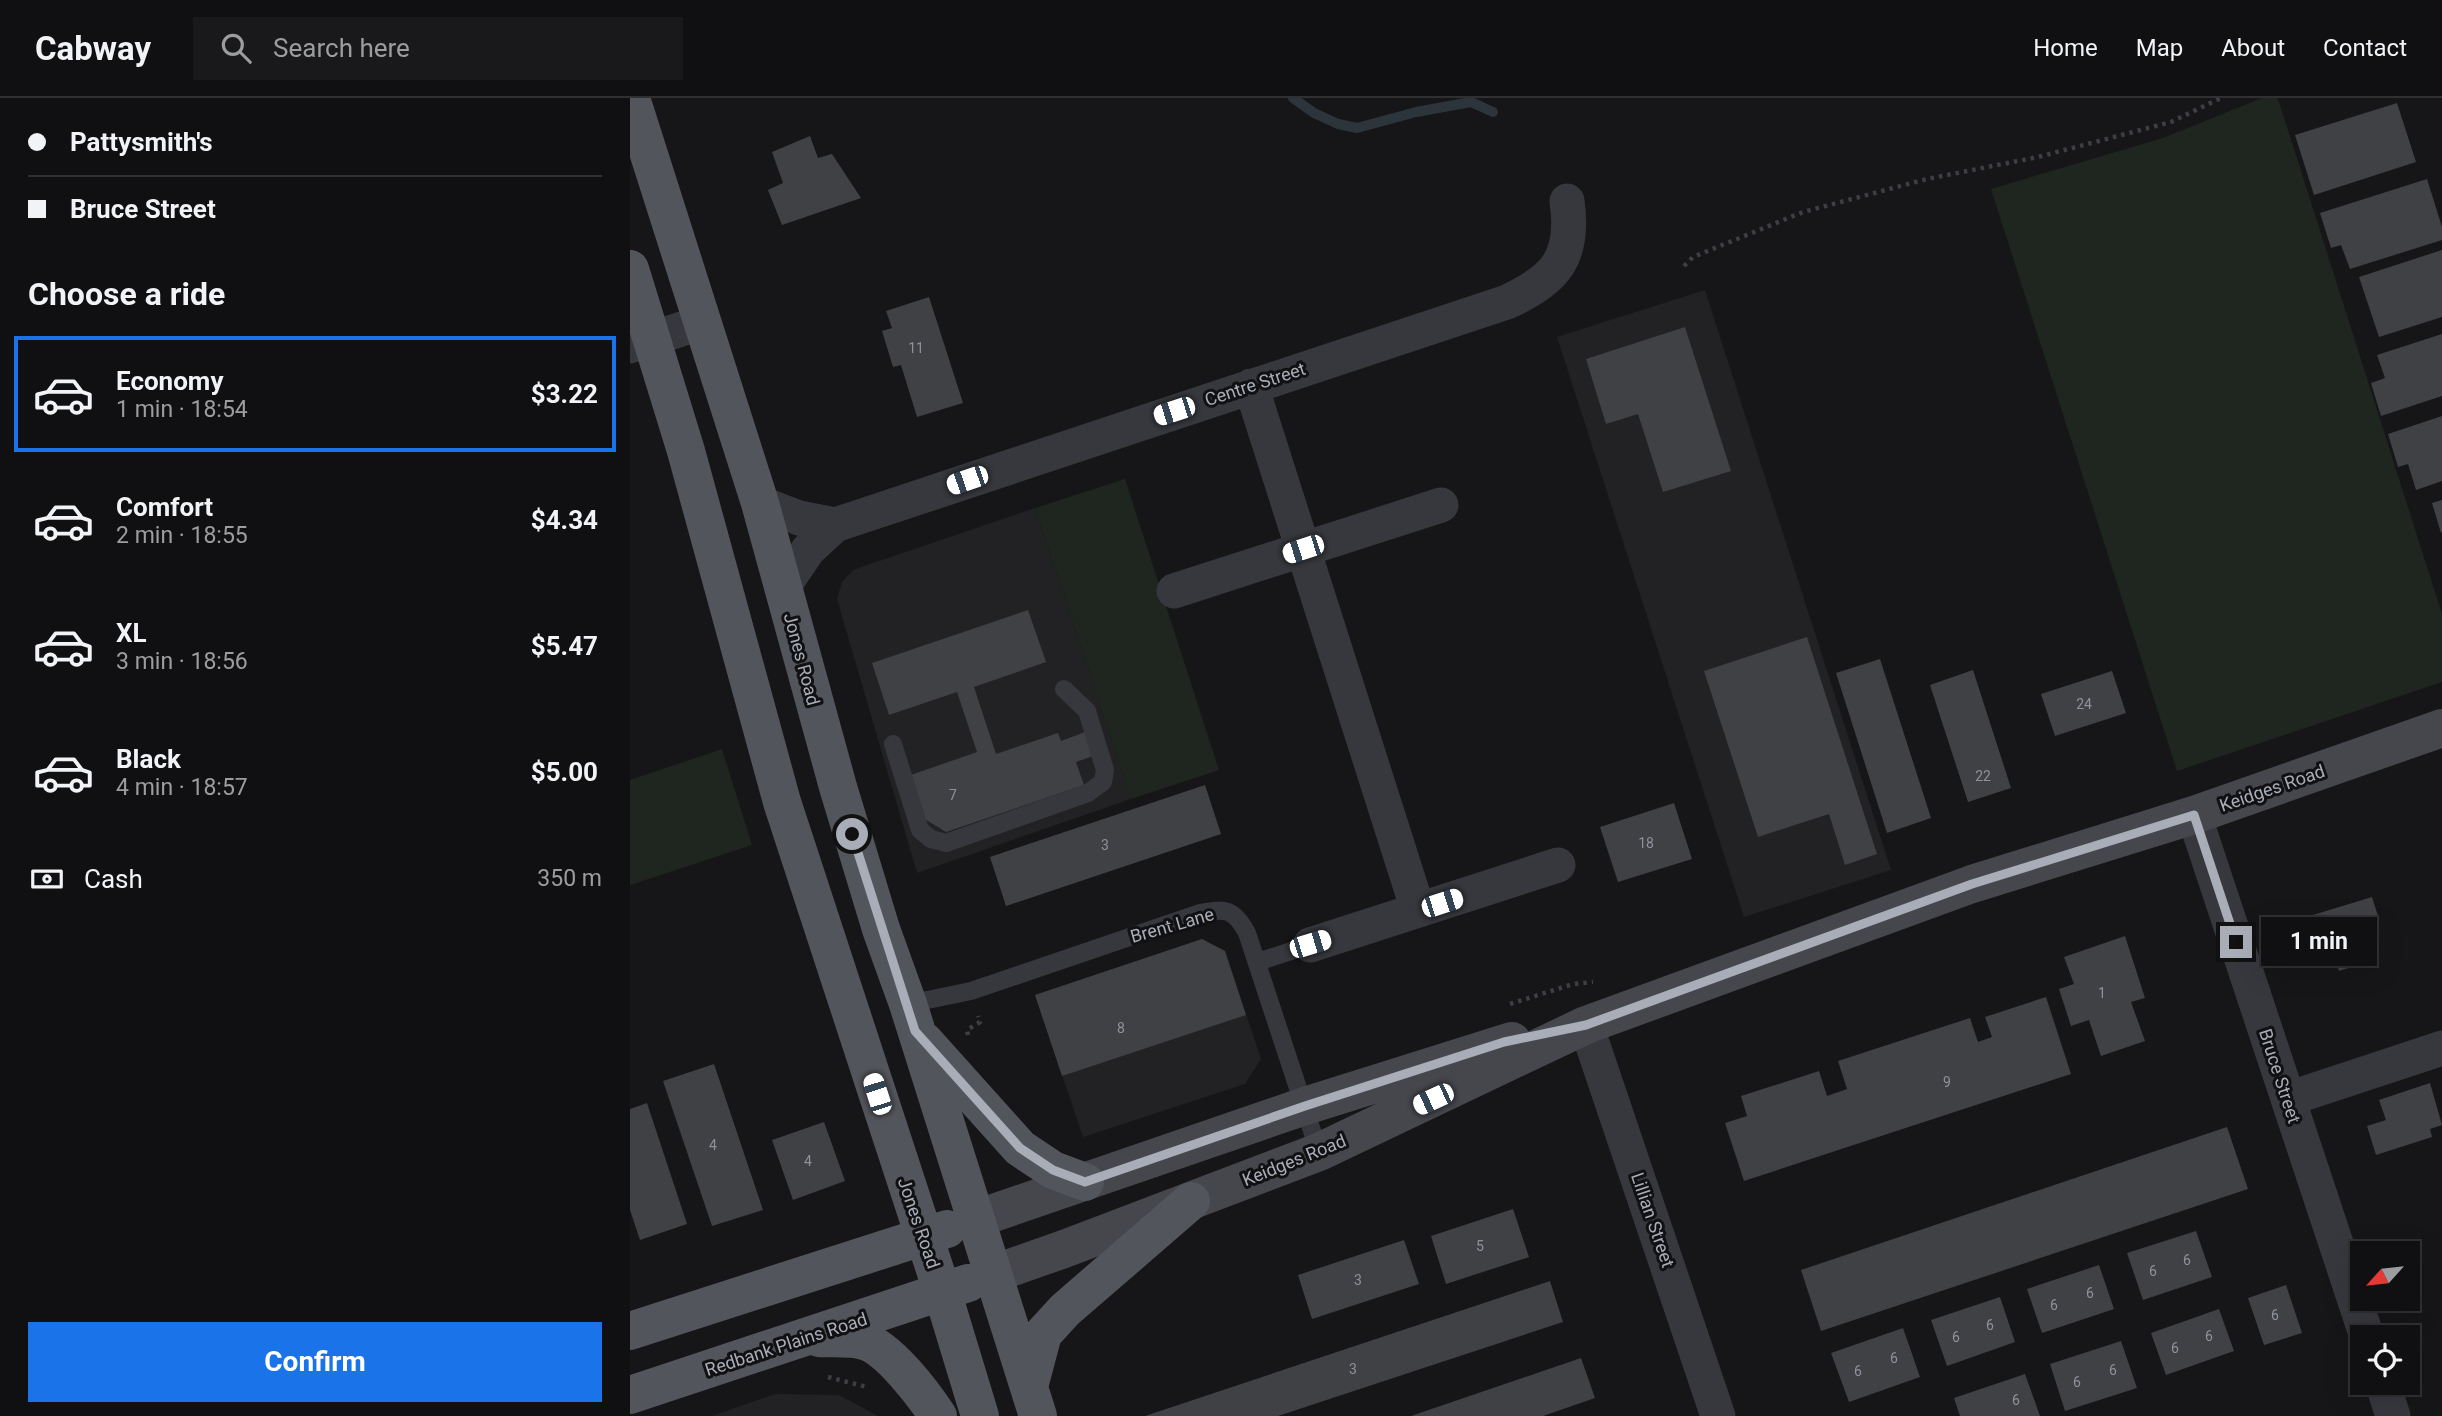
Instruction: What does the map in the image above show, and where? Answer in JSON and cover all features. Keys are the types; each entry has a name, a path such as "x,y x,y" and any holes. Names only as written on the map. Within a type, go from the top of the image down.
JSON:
{"main road":[{"name":"Jones Road","path":"631,98 760,503 842,800 881,929 976,1219"},
{"name":"Jones Road","path":"630,270 640,343 686,451 782,802 942,1291"},
{"path":"912,1018 1020,1148 1053,1170 1085,1182"},
{"path":"1033,1401 1043,1334 1065,1310 1191,1201"},
{"name":"Keidges Road","path":"924,1237 976,1219"},
{"path":"976,1219 1033,1401"},
{"path":"630,1331 924,1237"},
{"name":"Redbank Plains Road","path":"630,1395 993,1274"},
{"path":"942,1291 980,1416"},
{"path":"809,1337 865,1341 895,1362 938,1416"}],"street":[{"name":"Centre Street","path":"760,503 799,518 835,525 1507,302 1533,290 1549,277 1562,259 1569,240 1567,201"},
{"path":"640,343 703,321"},
{"path":"1251,386 1419,910"},
{"path":"1174,591 1441,505"},
{"path":"783,587 808,550 835,525"},
{"name":"Keidges Road","path":"993,1274 1319,1152 1603,1019 1972,884 2194,815 2442,728"},
{"name":"Bruce Street","path":"2194,815 2363,1325"},
{"path":"1310,944 1558,865"},
{"name":"Keidges Road","path":"976,1219 1305,1106 1504,1042 1603,1019"},
{"name":"Lillian Street","path":"1603,1019 1718,1416"},
{"path":"2288,1098 2442,1048"},
{"path":"2386,1395 2393,1416"}],"lane":[{"path":"893,744 920,830 931,839 946,843 1088,793 1102,782 1105,770 1087,711 1063,689"},
{"name":"Brent Lane","path":"912,1018 971,991 1200,913 1219,909 1231,912 1240,920 1247,933 1319,1152"},
{"path":"1257,962 1310,944"}],"path":[{"path":"1684,266 1693,257 1803,212 1927,179 2038,157 2171,121 2221,98"},
{"path":"1507,1005 1573,984 1595,982 1609,996 1603,1019"},
{"path":"969,1038 967,1030 980,1022 971,991"},
{"path":"823,1376 867,1387 876,1396"}],"shaded area":[{"path":"2262,98 2277,98 2280,105 2442,614 2442,682 2177,771 1991,189 2163,138"},
{"path":"1705,290 1891,870 1744,917 1557,337"},
{"path":"1125,479 1219,770 1131,799 1035,508"},
{"path":"1035,508 1131,799 917,873 837,599 842,582 853,570"},
{"path":"722,749 752,845 630,885 630,780"},
{"path":"1202,939 1225,951 1261,1059 1245,1084 1083,1137 1035,995"},
{"path":"775,1394 839,1395 878,1416 712,1416"}],"building":[{"path":"2397,103 2416,162 2314,195 2295,135"},
{"path":"810,136 818,158 832,154 861,198 782,225 768,190 783,183 772,152"},
{"path":"2427,179 2442,227 2442,240 2350,269 2341,245 2331,248 2320,213"},
{"path":"2442,250 2442,317 2379,337 2359,277"},
{"path":"929,297 963,403 917,417 901,365 893,367 882,331 892,328 886,311"},
{"path":"1685,327 1731,471 1663,492 1638,414 1606,424 1586,359"},
{"path":"2442,334 2442,396 2381,416 2371,383 2385,378 2377,355"},
{"path":"2442,416 2442,481 2416,490 2408,464 2398,467 2388,434"},
{"path":"2442,500 2442,532 2441,533 2432,503"},
{"path":"1028,610 1046,662 974,687 996,754 1058,733 1061,741 1085,732 1093,756 1076,762 1084,785 946,832 923,818 908,776 977,752 957,692 889,715 872,663"},
{"path":"1807,637 1877,854 1845,865 1829,814 1758,837 1704,671"},
{"path":"1880,659 1931,818 1887,833 1836,673"},
{"path":"1973,670 2011,788 1968,802 1930,685"},
{"path":"2112,671 2126,713 2055,736 2041,694"},
{"path":"1205,785 1221,834 1006,906 990,857"},
{"path":"1674,803 1692,859 1618,882 1600,827"},
{"path":"2372,897 2379,919 2365,923 2377,959 2339,971 2330,944 2323,946 2313,915"},
{"path":"2125,936 2145,998 2131,1002 2145,1041 2101,1056 2089,1020 2071,1026 2059,989 2074,984 2064,957"},
{"path":"1202,939 1225,951 1246,1015 1062,1076 1035,995"},
{"path":"2046,997 2071,1074 1744,1181 1725,1123 1747,1116 1741,1096 1819,1071 1827,1096 1847,1089 1838,1061 1970,1018 1978,1042 1992,1037 1985,1017"},
{"path":"714,1064 763,1210 712,1226 663,1081"},
{"path":"2430,1083 2442,1125 2430,1129 2432,1137 2376,1155 2367,1126 2386,1120 2379,1100"},
{"path":"647,1103 687,1224 640,1240 630,1210 630,1109"},
{"path":"824,1122 845,1181 793,1200 772,1140"},
{"path":"2227,1127 2248,1189 1821,1331 1801,1270"},
{"path":"1513,1209 1529,1257 1446,1284 1431,1236"},
{"path":"2196,1231 2212,1277 2143,1300 2127,1253"},
{"path":"1404,1240 1419,1284 1312,1319 1298,1275"},
{"path":"2099,1265 2114,1309 2042,1333 2027,1289"},
{"path":"1550,1281 1563,1322 1278,1416 1145,1416"},
{"path":"2286,1285 2302,1333 2264,1345 2248,1298"},
{"path":"2000,1297 2015,1342 1947,1366 1931,1320"},
{"path":"2219,1309 2234,1351 2166,1375 2151,1333"},
{"path":"1903,1328 1920,1377 1849,1402 1831,1353"},
{"path":"2121,1341 2137,1388 2065,1411 2050,1364"},
{"path":"1581,1358 1595,1398 1543,1416 1411,1416"},
{"path":"2025,1374 2040,1416 1960,1416 1954,1398"}],"waterway":[{"path":"1293,98 1314,113 1338,124 1357,128 1416,112 1471,102 1493,112"}],"route":[{"path":"852,834 915,1031 1020,1148 1053,1170 1085,1182 1305,1106 1504,1042 1586,1025 1972,884 2194,815 2236,942"}]}
